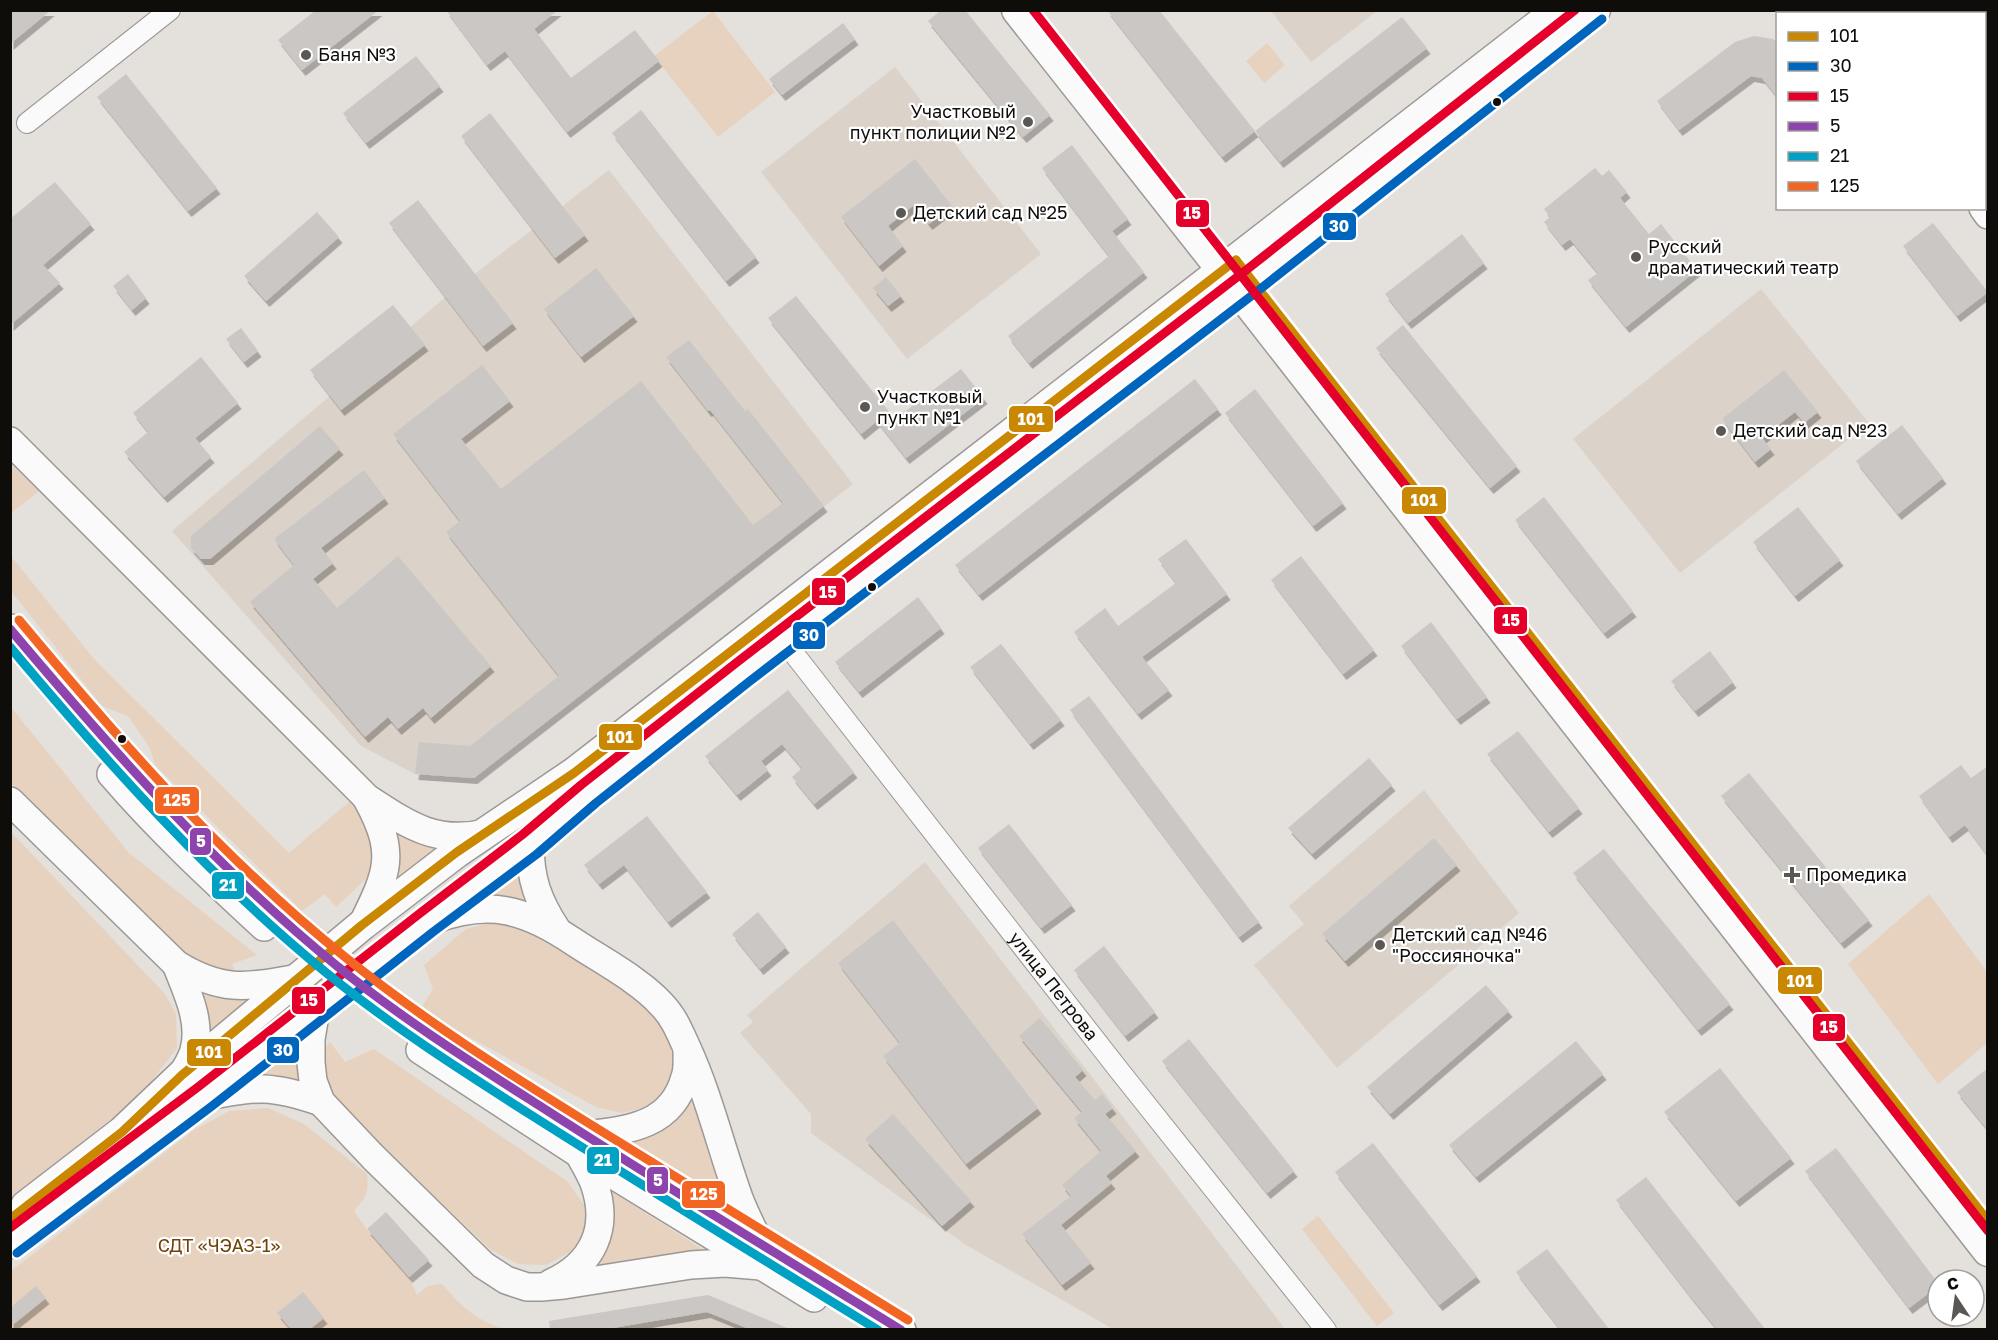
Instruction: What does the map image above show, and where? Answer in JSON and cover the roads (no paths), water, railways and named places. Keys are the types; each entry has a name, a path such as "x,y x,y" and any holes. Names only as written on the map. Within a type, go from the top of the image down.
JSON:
{"main road":[{"path":"1017,10 1237,275 1988,1222"},
{"path":"1038,10 1237,275 1988,1251"},
{"path":"1237,275 1558,10"},
{"path":"10,1243 205,1097 426,922 530,844 777,632 1237,275 1594,10"},
{"path":"10,441 367,798 393,815 442,836 468,837 486,833"},
{"path":"10,628 143,783 324,978 408,1031 468,1083 582,1144 761,1255 866,1329"},
{"path":"10,1218 122,1132 182,1075 362,925 486,833 777,632"},
{"path":"10,657 130,796 210,877 270,921"},
{"path":"362,925 382,885 386,856 382,828 367,798"},
{"path":"10,801 176,964 198,977 220,984 254,986 298,978"},
{"path":"530,844 530,859 536,892 543,909 557,930"},
{"path":"426,922 482,908 506,910 522,915 557,930 642,987 662,1004 676,1024 699,1074 740,1200 761,1255"},
{"path":"176,964 194,1016 196,1034 194,1051 182,1075"},
{"path":"316,1009 311,1039 311,1063 321,1102 373,1157 483,1265 506,1280 527,1287 564,1285 691,1265 725,1263 761,1255 902,1329"},
{"path":"582,1144 647,1123 665,1112 686,1077 687,1048"},
{"path":"205,1097 243,1089 268,1088 295,1093 321,1102"},
{"path":"541,1287 567,1275 585,1258 597,1238 600,1213 582,1144"}],"street":[{"path":"27,123 170,10"},
{"name":"улица Петрова","path":"777,632 1118,1069 1326,1329"}],"place":[{"name":"Баня №3","path":"306,55"},
{"name":"Участковый пункт полиции №2","path":"1028,122"},
{"name":"Детский сад №25","path":"901,213"},
{"name":"Русский драматический театр","path":"1636,257"},
{"name":"Участковый пункт №1","path":"865,407"},
{"name":"Детский сад №23","path":"1721,431"},
{"name":"Промедика","path":"1792,875"},
{"name":"Детский сад №46 \"Россияночка\"","path":"1380,945"}],"park label":[{"name":"СДТ «ЧЭАЗ-1»","path":"219,1246"}]}
